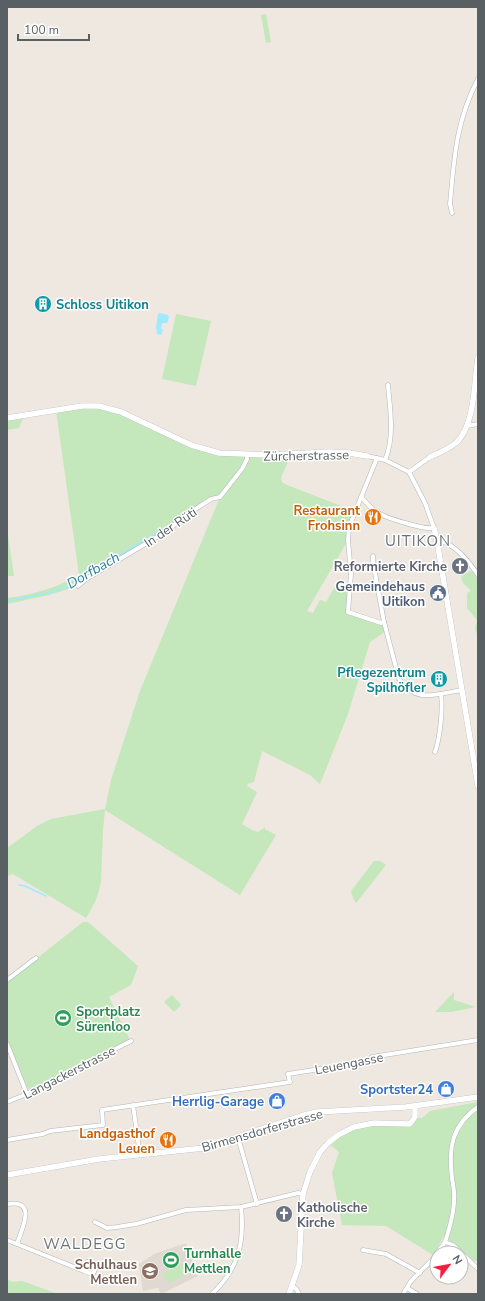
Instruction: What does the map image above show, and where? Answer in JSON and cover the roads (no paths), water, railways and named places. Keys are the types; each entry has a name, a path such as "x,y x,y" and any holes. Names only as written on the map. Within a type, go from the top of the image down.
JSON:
{"street":[{"path":"452,214 450,204 456,146 461,120 470,94 478,79"},
{"path":"478,358 471,412 463,435 452,445 430,457 409,472 425,503 438,541 478,786"},
{"path":"385,460 388,453 390,434 388,385"},
{"name":"Zürcherstrasse","path":"7,418 82,406 99,406 128,415 191,445 219,453 247,455 330,452 349,453 385,460 409,472"},
{"path":"467,426 478,424"},
{"name":"In der Rüti","path":"78,586 86,579 162,534 180,519 211,499 220,497 242,469 247,459 247,455"},
{"path":"376,458 349,527 348,540 351,574 348,612 381,623 384,622"},
{"path":"361,497 371,508 382,516 425,528 434,528"},
{"path":"438,541 444,541 464,557 478,575"},
{"path":"373,556 384,622 399,679 403,685 414,694 428,696 462,690"},
{"path":"435,752 438,744 442,694"},
{"path":"7,980 36,958"},
{"name":"Leuengasse","path":"7,1140 43,1134 50,1131 103,1125 102,1110 290,1082 288,1074 366,1062 372,1057 478,1040"},
{"name":"Langackerstrasse","path":"7,1102 27,1094 131,1041"},
{"path":"7,1044 27,1094"},
{"name":"Birmensdorferstrasse","path":"7,1176 99,1159 140,1156 204,1148 317,1112 415,1107 478,1097"},
{"path":"133,1105 140,1156"},
{"path":"289,1294 300,1265 303,1194 307,1178 315,1160 324,1147 333,1139 350,1129 368,1123 381,1122 405,1125 410,1124 415,1117 415,1107"},
{"path":"403,1294 445,1242 454,1214 451,1167 453,1140 456,1130 462,1121 478,1107"},
{"path":"239,1136 239,1141 257,1204"},
{"path":"95,1222 106,1228 136,1224 186,1210 241,1207 298,1193 303,1194"},
{"path":"7,1204 19,1204 23,1206 26,1211 26,1217 16,1244"},
{"path":"212,1294 229,1275 236,1263 242,1236 241,1207"},
{"path":"7,1240 84,1271"},
{"path":"445,1242 452,1245 478,1269"},
{"path":"363,1250 386,1254 420,1273"},
{"path":"293,1286 298,1290 299,1294"},
{"path":"407,1288 417,1294"}],"water":[{"path":"158,314 168,315 169,318 167,323 162,323 161,329 163,329 161,335 157,334 156,327"}],"waterway":[{"name":"Dorfbach","path":"7,601 49,593 67,586 172,524"},
{"path":"19,885 25,886 46,896"}],"place":[{"name":"Schloss Uitikon","path":"43,304"},
{"name":"Restaurant Frohsinn","path":"373,517"},
{"name":"Reformierte Kirche","path":"460,566"},
{"name":"Gemeindehaus Uitikon","path":"438,593"},
{"name":"Pflegezentrum Spilhöfler","path":"439,679"},
{"name":"Sportplatz Sürenloo","path":"63,1018"},
{"name":"Sportster24","path":"446,1089"},
{"name":"Herrlig-Garage","path":"277,1101"},
{"name":"Landgasthof Leuen","path":"168,1140"},
{"name":"Katholische Kirche","path":"284,1214"},
{"name":"Turnhalle Mettlen","path":"171,1260"},
{"name":"Schulhaus Mettlen","path":"150,1271"}],"district":[{"name":"UITIKON","path":"418,541"},
{"name":"WALDEGG","path":"85,1244"}]}
